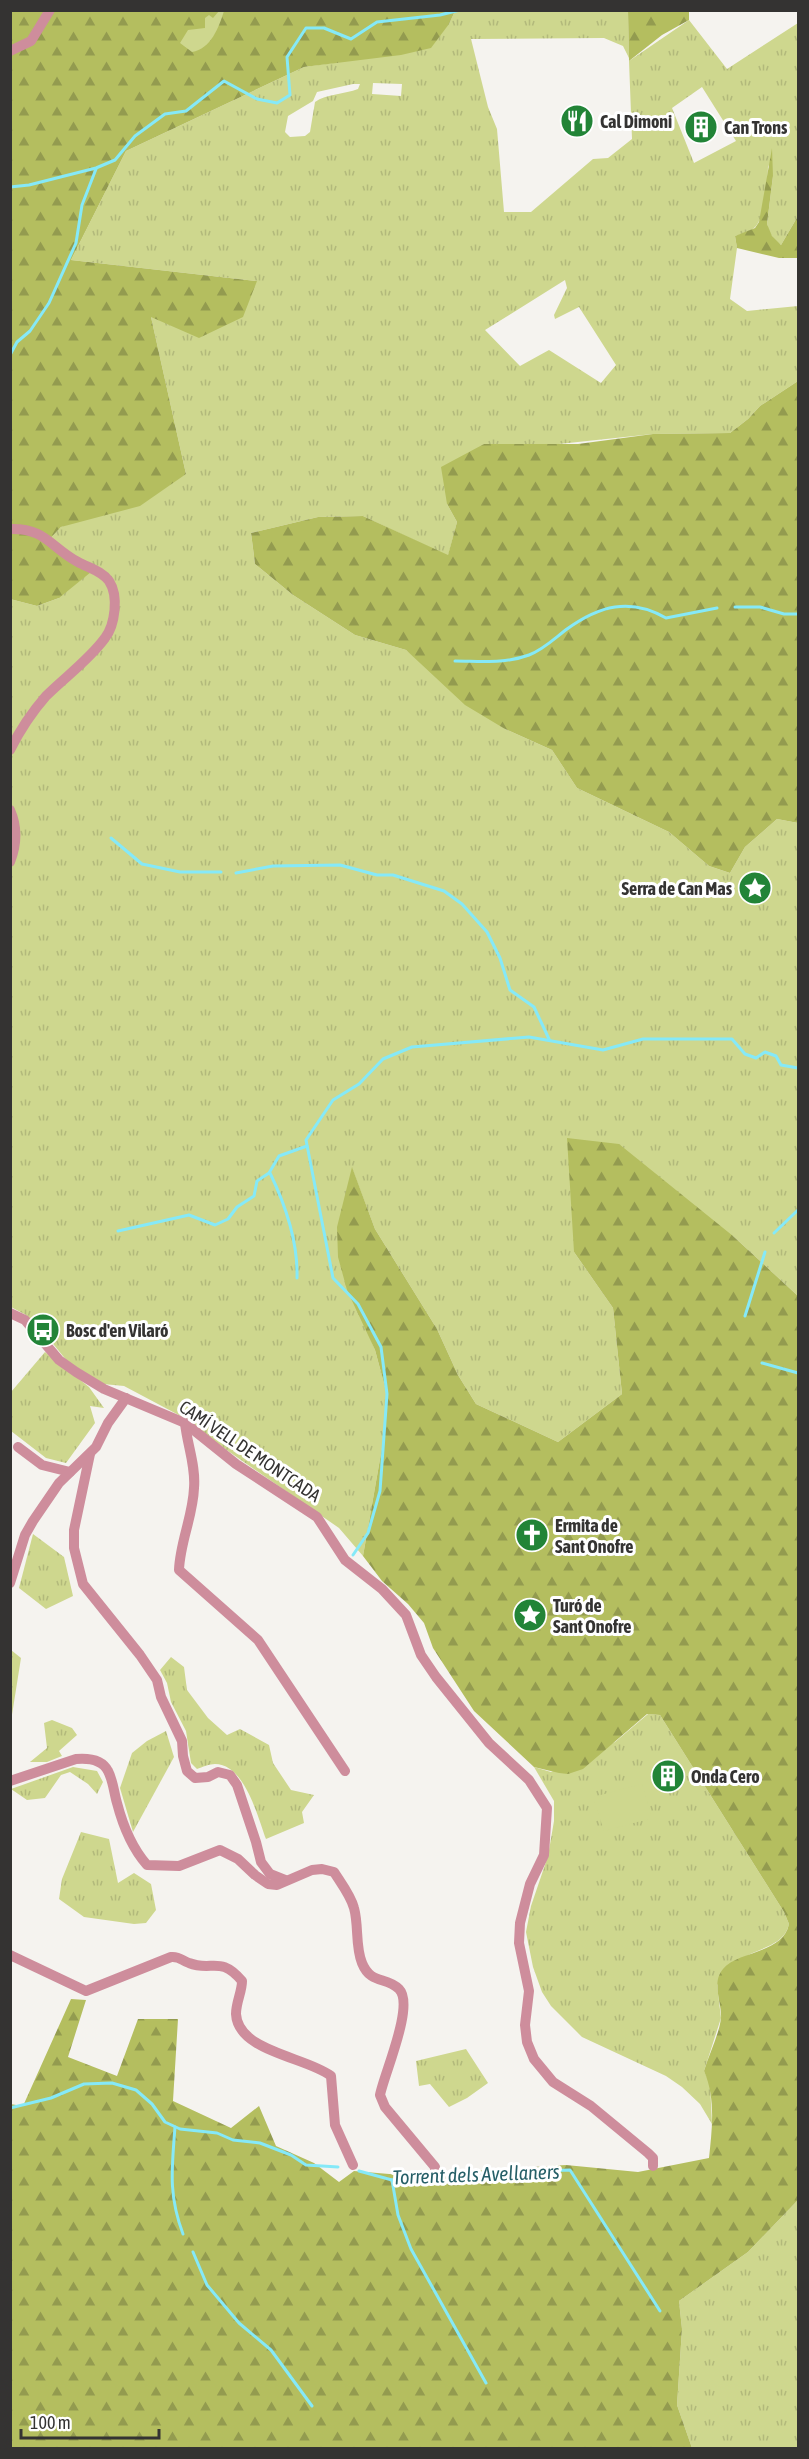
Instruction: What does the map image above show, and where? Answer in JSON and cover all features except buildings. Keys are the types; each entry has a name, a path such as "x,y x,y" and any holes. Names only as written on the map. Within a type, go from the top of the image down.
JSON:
{"street":[{"path":"10,51 31,41 50,10"},
{"path":"10,529 37,532 77,561 97,571 108,580 112,588 115,611 107,636 45,698 23,726 10,750"},
{"path":"10,810 16,831 16,845 10,862"},
{"name":"CAMÍ VELL DE MONTCADA","path":"10,1313 25,1320 59,1359 76,1372 104,1389 185,1423 236,1464 317,1517 345,1560 382,1588 406,1615 421,1655 456,1704 489,1743 541,1794 547,1808 544,1855 530,1884 520,1923 519,1943 529,1991 525,2025 527,2042 544,2074 591,2106 632,2139 653,2158 653,2166"},
{"path":"10,1583 25,1535 58,1483 90,1454 126,1398"},
{"path":"185,1423 194,1487 189,1523 179,1557 179,1570 258,1641 345,1771"},
{"path":"18,1447 42,1465 70,1472"},
{"path":"90,1454 74,1530 77,1565 82,1584 140,1655 157,1680 161,1697 182,1741 183,1756 188,1771 195,1778 208,1777 218,1772 230,1775 237,1785 261,1862 270,1874 285,1880"},
{"path":"10,1781 76,1759 87,1758 99,1762 108,1771 131,1842 147,1865 179,1866 220,1850 238,1859 268,1884 277,1885 312,1870 322,1869 334,1872 354,1907 359,1950 366,1971 375,1980 399,1989 404,1996 400,2028 380,2096 385,2107 435,2167 435,2173"},
{"path":"10,1955 86,1991 171,1957 177,1956 190,1964 226,1967 242,1981 236,2014 247,2036 270,2050 289,2056 331,2076 334,2125 353,2165"}],"green space":[{"path":"10,11 455,11 449,24 431,48 401,55 304,67 126,151 71,260 257,281 243,317 199,338 151,317 186,474 140,506 61,527 46,543 91,572 59,598 37,606 10,599"},
{"path":"219,11 224,11 220,24 204,47 192,52 180,43 188,30 205,28 205,18 209,15 213,18"},
{"path":"455,11 628,11 629,58 623,46 604,38 471,39 488,107 497,129 504,212 531,212 593,159 608,158 632,139 629,61 689,20 727,69 798,23 798,216 781,245 772,236 767,224 773,176 768,165 765,197 759,221 752,229 735,236 737,248 730,299 747,311 798,306 798,381 760,406 730,433 653,434 559,444 484,444 447,504 457,522 448,556 363,516 318,517 251,533 255,564 293,595 355,635 406,650 505,729 552,750 577,788 669,832 709,866 730,873 745,847 777,819 798,823 798,1296 733,1236 574,1252 613,1308 622,1394 558,1442 476,1404 458,1375 437,1329 375,1229 352,1168 359,1311 375,1350 386,1391 383,1442 363,1556 339,1528 218,1444 190,1421 124,1386 103,1384 67,1361 41,1329 26,1315 11,1307 10,599 37,606 59,598 46,543 61,527 186,474 151,317 257,281 71,260 126,151 304,67 340,62 449,24","holes":["373,83 402,84 401,96 372,94","360,84 358,89 325,97 315,102 310,132 305,136 290,137 285,132 288,116 313,101 317,92","702,87 736,141 694,163 672,108","565,280 567,288 554,315 555,319 579,307 616,365 601,383 549,350 520,366 485,330"]},
{"path":"628,11 689,11 689,20 662,35 629,61"},
{"path":"772,148 773,176 767,224 772,236 781,245 798,216 798,258 779,258 737,248 735,236 755,228 759,222"},
{"path":"798,381 798,823 777,819 745,847 730,873 709,866 669,832 577,788 552,750 505,729 465,705 406,650 355,635 293,595 255,564 251,533 318,517 363,516 448,555 457,522 447,504 441,467 484,444 578,444 653,434 730,433 760,406"},
{"path":"567,1138 619,1144 733,1236 798,1296 798,2200 748,2252 679,2301 682,2329 677,2405 692,2448 11,2448 10,2104 23,2106 71,1999 86,2000 68,2057 117,2076 138,2019 178,2019 173,2101 231,2128 259,2106 276,2146 314,2163 339,2182 354,2171 401,2175 566,2165 638,2172 709,2158 712,2103 704,2071 721,2018 718,1980 723,1969 730,1963 769,1947 785,1934 789,1924 784,1912 660,1715 647,1714 583,1769 568,1774 534,1767 474,1711 433,1648 424,1623 408,1604 382,1581 363,1556 383,1442 386,1391 375,1350 347,1290 338,1257 337,1227 352,1167 375,1229 437,1329 458,1375 476,1404 558,1442 622,1394 613,1308 574,1252"},
{"path":"45,1352 89,1387 104,1408 90,1406 95,1423 66,1463 46,1458 11,1431 11,1392"},
{"path":"33,1534 64,1557 73,1596 46,1609 19,1588"},
{"path":"11,1650 21,1658 11,1721"},
{"path":"171,1657 184,1667 187,1690 208,1718 227,1735 240,1729 269,1745 273,1763 291,1790 314,1795 302,1812 304,1823 266,1839 249,1794 234,1773 225,1766 215,1764 197,1769 191,1763 186,1731 171,1702 167,1683 160,1670"},
{"path":"648,1714 660,1715 784,1912 789,1924 781,1938 740,1960 717,1985 721,2018 704,2071 710,2083 712,2124 700,2104 682,2087 666,2076 582,2037 551,2006 542,1992 533,1967 526,1932 531,1906 548,1856 554,1821 554,1801 534,1767 551,1772 615,1742"},
{"path":"52,1720 72,1728 77,1735 59,1751 62,1756 47,1762 30,1762 47,1748 44,1723"},
{"path":"166,1731 174,1757 133,1832 120,1788 132,1753 147,1741"},
{"path":"73,1767 97,1771 103,1782 97,1794 88,1784 70,1772 61,1775 45,1798 27,1800 11,1789"},
{"path":"642,1784 652,1818 604,1831 593,1797"},
{"path":"81,1832 109,1839 118,1883 134,1873 151,1884 156,1910 146,1923 134,1924 84,1917 59,1899 62,1879"},
{"path":"466,2049 488,2083 449,2107 430,2084 419,2086 416,2061"},
{"path":"798,2200 798,2448 692,2448 677,2405 682,2329 679,2301 748,2252"}],"waterway":[{"path":"10,187 29,185 96,168 115,160 135,136 165,114 186,111 224,81 257,99 277,103 290,95 287,57 306,28 324,28 351,39 377,22 440,15 460,10"},
{"path":"10,355 17,342 30,331 49,303 76,243 82,205 96,169"},
{"path":"455,661 502,661 529,655 544,647 579,621 615,607 640,608 666,618 717,608"},
{"path":"735,607 760,607 784,614 798,614"},
{"path":"111,838 142,864 180,872 221,872"},
{"path":"236,873 273,866 340,865 377,875 393,875 444,891 462,904 487,932 500,958 510,990 534,1007 549,1039"},
{"path":"353,1555 368,1533 380,1491 387,1394 381,1347 358,1304 333,1278 306,1140 333,1100 359,1084 383,1059 412,1047 529,1037 603,1050 643,1039 732,1039 745,1054 756,1058 765,1052 776,1056 781,1065 798,1068"},
{"path":"118,1231 189,1215 215,1225 228,1219 237,1207 254,1196 257,1181 269,1173 279,1156 307,1146"},
{"path":"270,1173 290,1224 297,1278"},
{"path":"774,1233 798,1210"},
{"path":"745,1316 765,1252"},
{"path":"762,1363 798,1373"},
{"name":"Torrent dels Avellaners","path":"10,2108 51,2098 84,2084 112,2083 136,2090 152,2104 165,2122 180,2129 217,2133 233,2140 260,2143 291,2155 306,2165 338,2167"},
{"path":"175,2127 173,2193 183,2234"},
{"name":"Torrent dels Avellaners","path":"359,2171 392,2180 431,2175 570,2170 660,2311"},
{"path":"392,2180 398,2215 411,2249 486,2383"},
{"path":"193,2252 207,2285 239,2323 271,2350 312,2406"}],"place":[{"name":"Cal Dimoni","path":"577,121"},
{"name":"Can Trons","path":"701,127"},
{"name":"Serra de Can Mas","path":"755,888"},
{"name":"Bosc d'en Vilaró","path":"43,1330"},
{"name":"Ermita de Sant Onofre","path":"532,1535"},
{"name":"Turó de Sant Onofre","path":"530,1615"},
{"name":"Onda Cero","path":"668,1776"}]}
